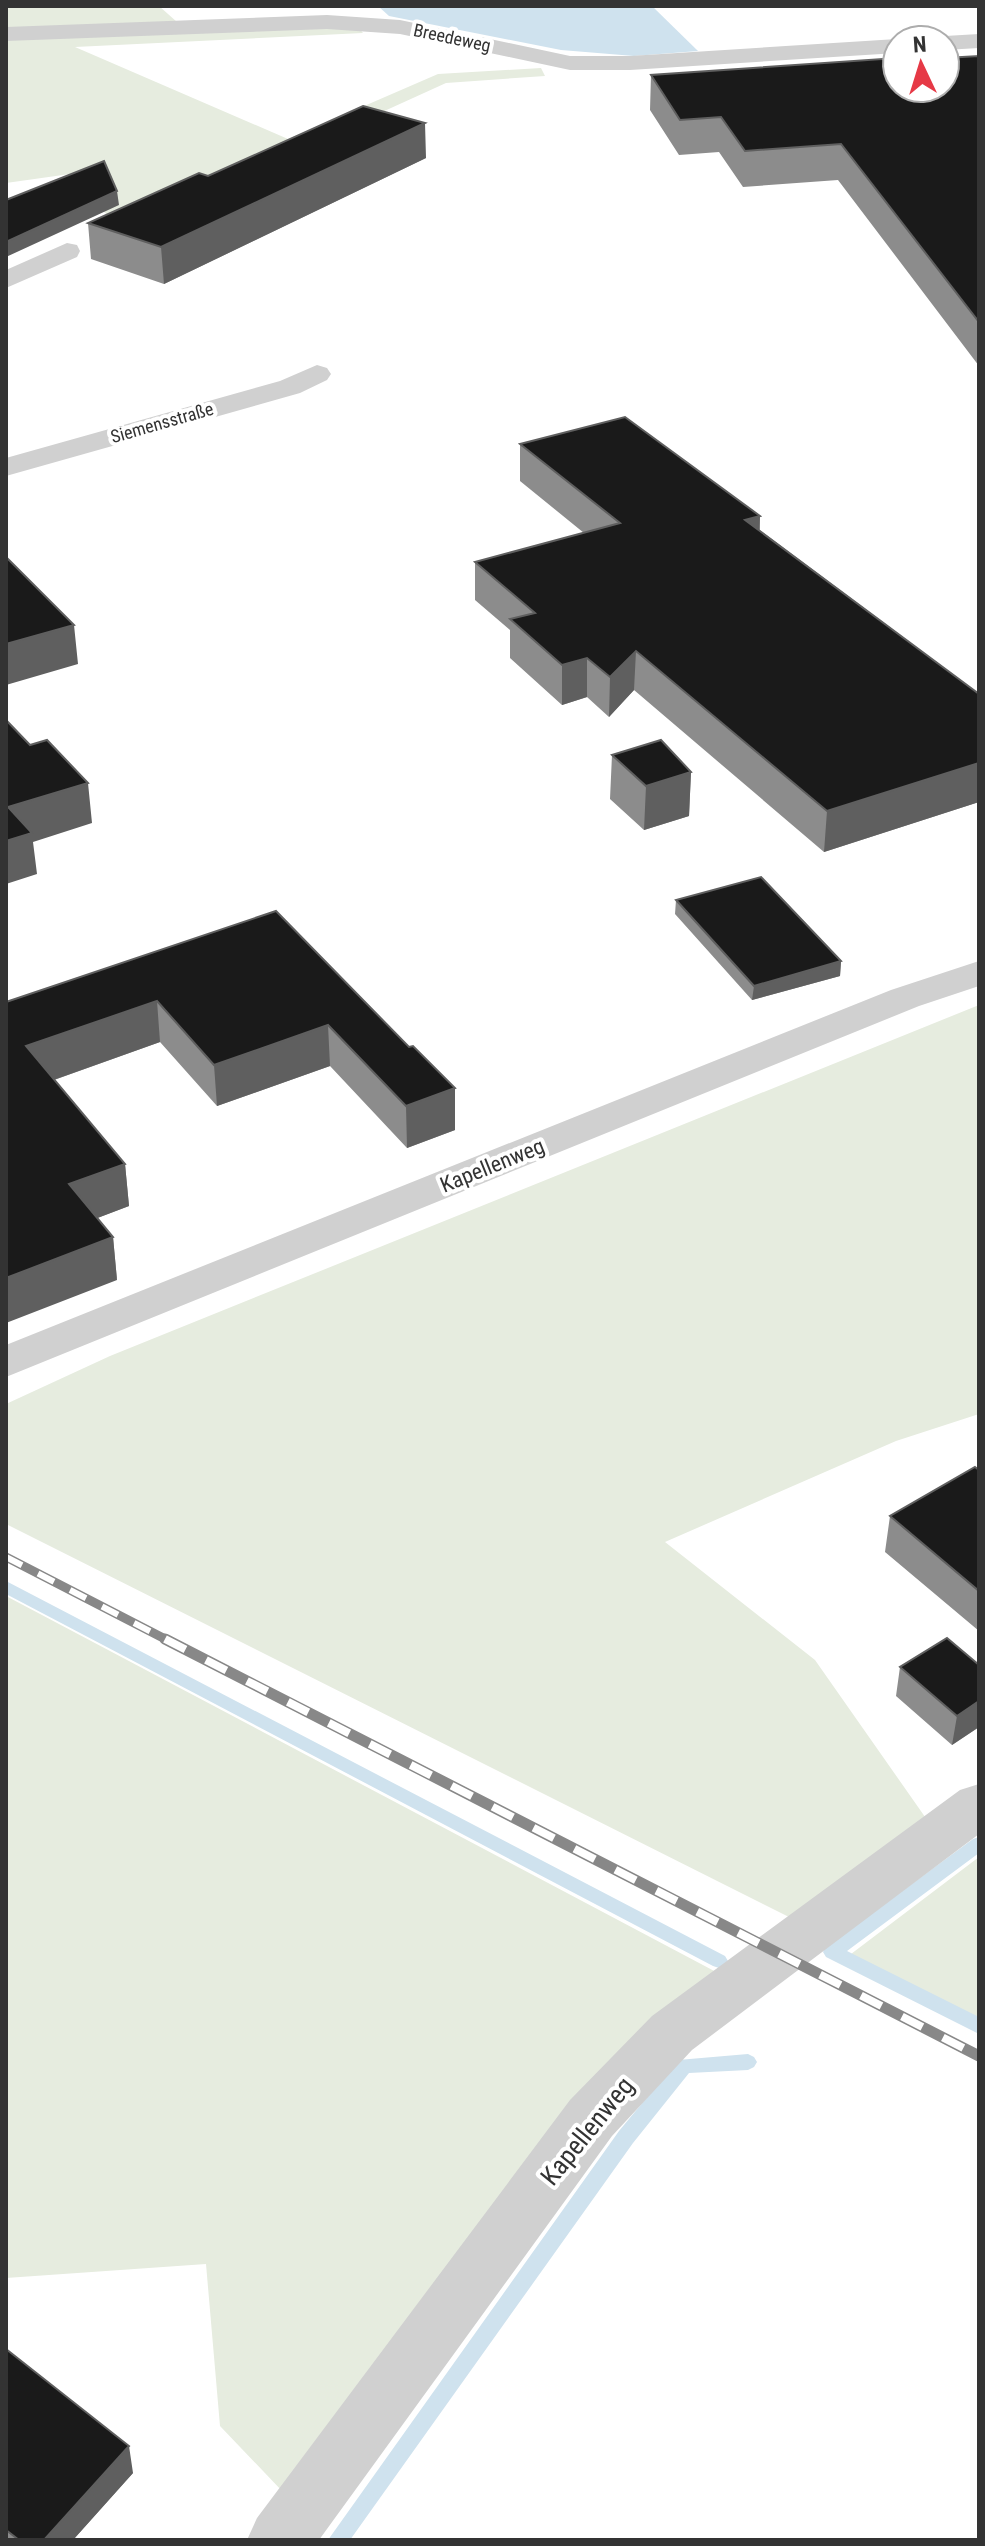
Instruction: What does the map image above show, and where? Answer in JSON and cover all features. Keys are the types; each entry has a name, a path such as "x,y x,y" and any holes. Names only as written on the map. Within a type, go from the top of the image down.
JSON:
{"street":[{"name":"Breedeweg","path":"6,34 327,22 400,27 570,63 630,63 881,47"},
{"path":"6,280 67,251"},
{"name":"Siemensstraße","path":"6,467 290,387 317,374"},
{"name":"Kapellenweg","path":"6,1362 905,998 979,973"},
{"name":"Kapellenweg","path":"280,2540 591,2118 672,2033 979,1805"}],"shaded area":[{"path":"6,6 159,6 177,22 6,31"},
{"path":"357,26 363,33 75,47 288,139 438,74 541,68 545,76 446,83 125,229 116,225 70,174 6,183 6,38"},
{"path":"979,1005 979,1414 896,1441 665,1542 815,1660 930,1824 793,1919 6,1524 6,1404 110,1356"},
{"path":"6,1596 718,1973 283,2492 220,2426 206,2264 6,2278"},
{"path":"979,1857 979,2019 851,1954"}],"water":[{"path":"378,6 652,6 698,51 634,56 561,50 389,16"}],"building":[{"path":"979,56 979,322 841,144 745,151 721,117 680,120 651,75 881,59 881,104 961,104 961,57"},
{"path":"363,106 425,123 161,247 88,223 199,173 208,176"},
{"path":"104,161 117,191 6,242 6,200"},
{"path":"625,417 760,516 745,520 979,694 979,763 827,811 636,651 610,677 587,658 562,665 510,619 535,613 475,562 620,523 520,444"},
{"path":"6,557 74,625 6,644"},
{"path":"6,720 30,745 47,740 88,783 8,807 32,833 6,841"},
{"path":"661,740 691,772 646,786 612,755"},
{"path":"761,877 841,961 754,986 676,900"},
{"path":"276,911 409,1047 413,1046 455,1088 406,1106 328,1025 214,1065 157,1001 26,1046 125,1164 69,1184 113,1237 6,1278 6,1002"},
{"path":"975,1467 979,1470 979,1591 890,1516"},
{"path":"947,1638 979,1665 979,1701 957,1716 900,1667"},
{"path":"6,2349 129,2446 44,2540 19,2540 6,2530"}],"waterway":[{"path":"6,1587 719,1961"},
{"path":"979,1844 832,1952 979,2026"},
{"path":"338,2540 626,2137 684,2066 748,2062"}],"railway":[{"path":"6,1557 169,1641"},
{"path":"165,1639 979,2056"}]}
